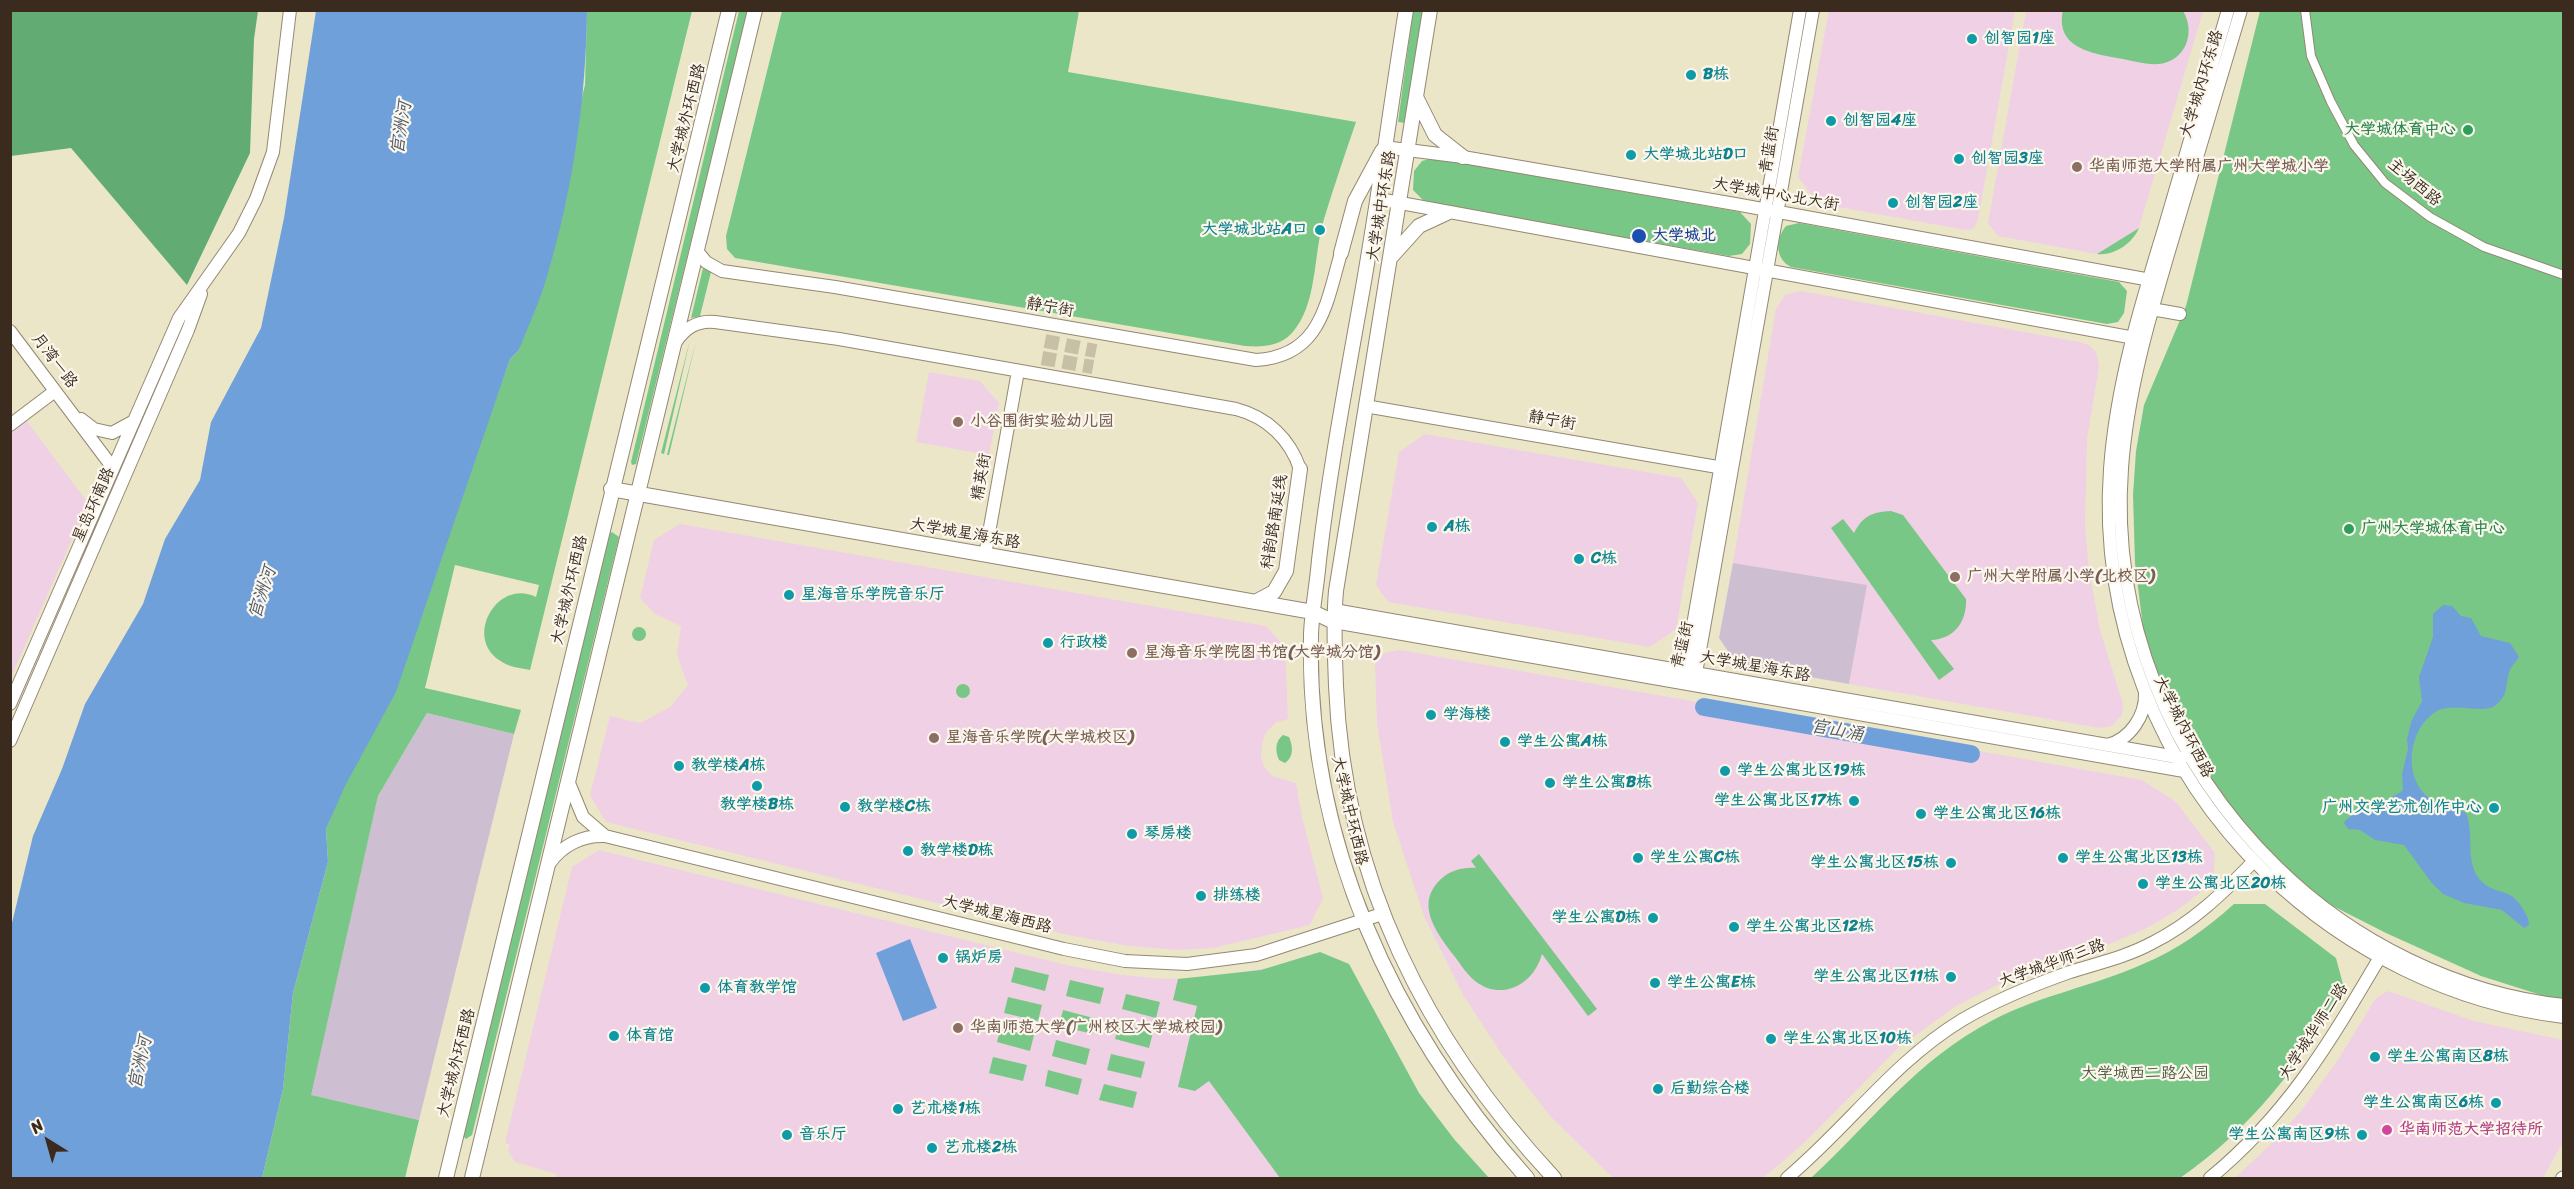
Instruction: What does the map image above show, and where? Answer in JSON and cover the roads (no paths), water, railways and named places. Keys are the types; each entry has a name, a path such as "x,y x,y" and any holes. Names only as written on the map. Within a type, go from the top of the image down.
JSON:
{"main road":[{"name":"星岛环南路","path":"10,704 179,318 249,216 273,152 291,10"},
{"name":"大学城外环西路","path":"446,1179 611,489 729,10"},
{"path":"472,1179 755,10"},
{"name":"大学城中环东路","path":"1342,402 1379,199 1384,147 1406,10"},
{"name":"大学城中环东路","path":"1365,406 1430,10"},
{"name":"大学城内环东路","path":"2155,280 2229,10"},
{"name":"大学城内环东路","path":"2155,280 2241,10"},
{"name":"青蓝街","path":"1689,684 1770,210 1807,11"},
{"path":"1417,96 1423,116 1435,135 1463,157"},
{"path":"1341,253 1355,201 1384,147"},
{"name":"大学城中心北大街","path":"1384,147 1463,157 2155,280"},
{"path":"1379,199 2138,338"},
{"path":"1390,258 1419,226 1447,213"},
{"name":"静宁街","path":"697,251 706,262 722,271 835,287 1256,360 1289,352 1309,338 1320,321 1341,253"},
{"name":"大学城内环西路","path":"2155,280 2138,338 2112,450 2110,522 2112,563 2120,611 2145,692 2177,758 2188,765 2232,819 2282,872 2383,952 2456,979 2505,993 2564,1005"},
{"name":"星岛环南路","path":"10,741 183,341 205,282"},
{"path":"2147,308 2180,314"},
{"path":"674,344 689,327 708,321 839,339 1250,413 1266,422 1280,435 1300,470"},
{"name":"月湾一路","path":"10,331 113,468"},
{"name":"大学城内环西路","path":"2138,338 2121,493 2124,562 2132,609 2147,664 2188,765 2223,826 2254,861 2318,917 2452,990 2502,1005 2564,1017"},
{"name":"精英街","path":"985,555 1018,371"},
{"path":"10,425 55,391"},
{"name":"大学城中环西路","path":"1342,402 1313,612 1313,679 1321,767 1341,853 1363,921 1393,988 1454,1088 1527,1179"},
{"name":"静宁街","path":"1365,406 1727,468"},
{"name":"大学城中环西路","path":"1365,406 1334,616 1337,709 1345,781 1360,848 1382,914 1410,977 1470,1076 1517,1137 1554,1179"},
{"name":"月湾一路","path":"71,411 94,429 105,432 119,431 134,421"},
{"name":"科韵路南延线","path":"1255,602 1274,592 1286,572 1300,470"},
{"name":"大学城星海东路","path":"611,489 1313,612 1689,684 2188,765"},
{"path":"602,527 613,526 628,532"},
{"name":"大学城星海东路","path":"1334,616 1691,672 2177,758"},
{"path":"2106,745 2119,741 2132,729 2142,712 2145,692"},
{"name":"大学城星海西路","path":"569,783 583,818 605,836"},
{"name":"大学城星海西路","path":"549,864 558,853 580,839 605,836 1064,949 1125,961 1187,964 1237,959 1288,947 1382,914"},
{"name":"大学城华师三路","path":"1787,1179 1886,1078 1940,1034 2005,997 2136,951 2169,934 2209,906 2254,861"},
{"name":"大学城华师二路","path":"2210,1179 2259,1134 2307,1077 2332,1040 2383,952"},
{"path":"1393,988 1410,977"}],"street":[{"name":"主场西路","path":"2305,10 2311,56 2331,102 2354,145 2385,183 2430,217 2484,247 2546,271 2564,275"}],"water":[{"name":"官洲河","path":"316,11 587,11 581,110 571,176 557,241 535,312 519,350 510,359 396,692 345,786 326,829 328,862 293,993 283,1089 262,1178 11,1178 11,927 33,836 62,769 85,704 143,604 165,539 200,480 211,422 261,328 284,218"},
{"path":"2443,605 2452,606 2461,616 2471,618 2481,636 2510,643 2519,657 2509,673 2504,696 2496,705 2484,709 2444,709 2437,711 2427,719 2415,740 2412,753 2415,778 2420,789 2429,798 2443,806 2466,813 2469,821 2471,857 2476,874 2488,886 2516,900 2529,922 2529,925 2524,928 2502,910 2464,903 2443,894 2431,882 2404,845 2375,840 2360,830 2348,829 2344,823 2354,814 2389,799 2403,790 2402,774 2408,749 2407,740 2411,722 2422,701 2419,677 2433,637 2433,614"},
{"path":"910,939 937,1008 903,1021 876,953"}],"waterway":[{"name":"官山涌","path":"1704,707 1971,754"}],"tunnel":[{"path":"1045,341 1096,351"},
{"path":"1042,358 1093,367"}],"place":[{"name":"创智园1座","path":"1972,39"},
{"name":"B栋","path":"1691,75"},
{"name":"创智园4座","path":"1831,121"},
{"name":"大学城体育中心","path":"2468,130"},
{"name":"大学城北站D口","path":"1631,155"},
{"name":"创智园3座","path":"1959,159"},
{"name":"华南师范大学附属广州大学城小学","path":"2077,167"},
{"name":"创智园2座","path":"1893,203"},
{"name":"大学城北站A口","path":"1320,230"},
{"name":"大学城北","path":"1639,236"},
{"name":"小谷围街实验幼儿园","path":"958,422"},
{"name":"A栋","path":"1432,527"},
{"name":"广州大学城体育中心","path":"2349,529"},
{"name":"C栋","path":"1579,559"},
{"name":"广州大学附属小学(北校区)","path":"1955,577"},
{"name":"星海音乐学院音乐厅","path":"789,595"},
{"name":"行政楼","path":"1048,643"},
{"name":"星海音乐学院图书馆(大学城分馆)","path":"1132,653"},
{"name":"学海楼","path":"1431,715"},
{"name":"星海音乐学院(大学城校区)","path":"934,738"},
{"name":"学生公寓A栋","path":"1505,742"},
{"name":"教学楼A栋","path":"679,766"},
{"name":"学生公寓北区19栋","path":"1725,771"},
{"name":"学生公寓B栋","path":"1550,783"},
{"name":"教学楼B栋","path":"757,786"},
{"name":"学生公寓北区17栋","path":"1854,801"},
{"name":"教学楼C栋","path":"845,807"},
{"name":"广州文学艺术创作中心","path":"2494,808"},
{"name":"学生公寓北区16栋","path":"1921,814"},
{"name":"琴房楼","path":"1132,834"},
{"name":"教学楼D栋","path":"908,851"},
{"name":"学生公寓C栋","path":"1638,858"},
{"name":"学生公寓北区13栋","path":"2063,858"},
{"name":"学生公寓北区15栋","path":"1951,863"},
{"name":"学生公寓北区20栋","path":"2143,884"},
{"name":"排练楼","path":"1201,896"},
{"name":"学生公寓D栋","path":"1653,918"},
{"name":"学生公寓北区12栋","path":"1734,927"},
{"name":"锅炉房","path":"943,958"},
{"name":"学生公寓北区11栋","path":"1951,977"},
{"name":"学生公寓E栋","path":"1655,983"},
{"name":"体育教学馆","path":"705,988"},
{"name":"华南师范大学(广州校区大学城校园)","path":"958,1028"},
{"name":"体育馆","path":"614,1036"},
{"name":"学生公寓北区10栋","path":"1771,1039"},
{"name":"学生公寓南区8栋","path":"2375,1057"},
{"name":"后勤综合楼","path":"1658,1089"},
{"name":"学生公寓南区6栋","path":"2496,1103"},
{"name":"艺术楼1栋","path":"898,1109"},
{"name":"华南师范大学招待所","path":"2387,1130"},
{"name":"音乐厅","path":"787,1135"},
{"name":"学生公寓南区9栋","path":"2362,1135"},
{"name":"艺术楼2栋","path":"932,1148"}],"park label":[{"name":"大学城西二路公园","path":"2145,1074"}]}
